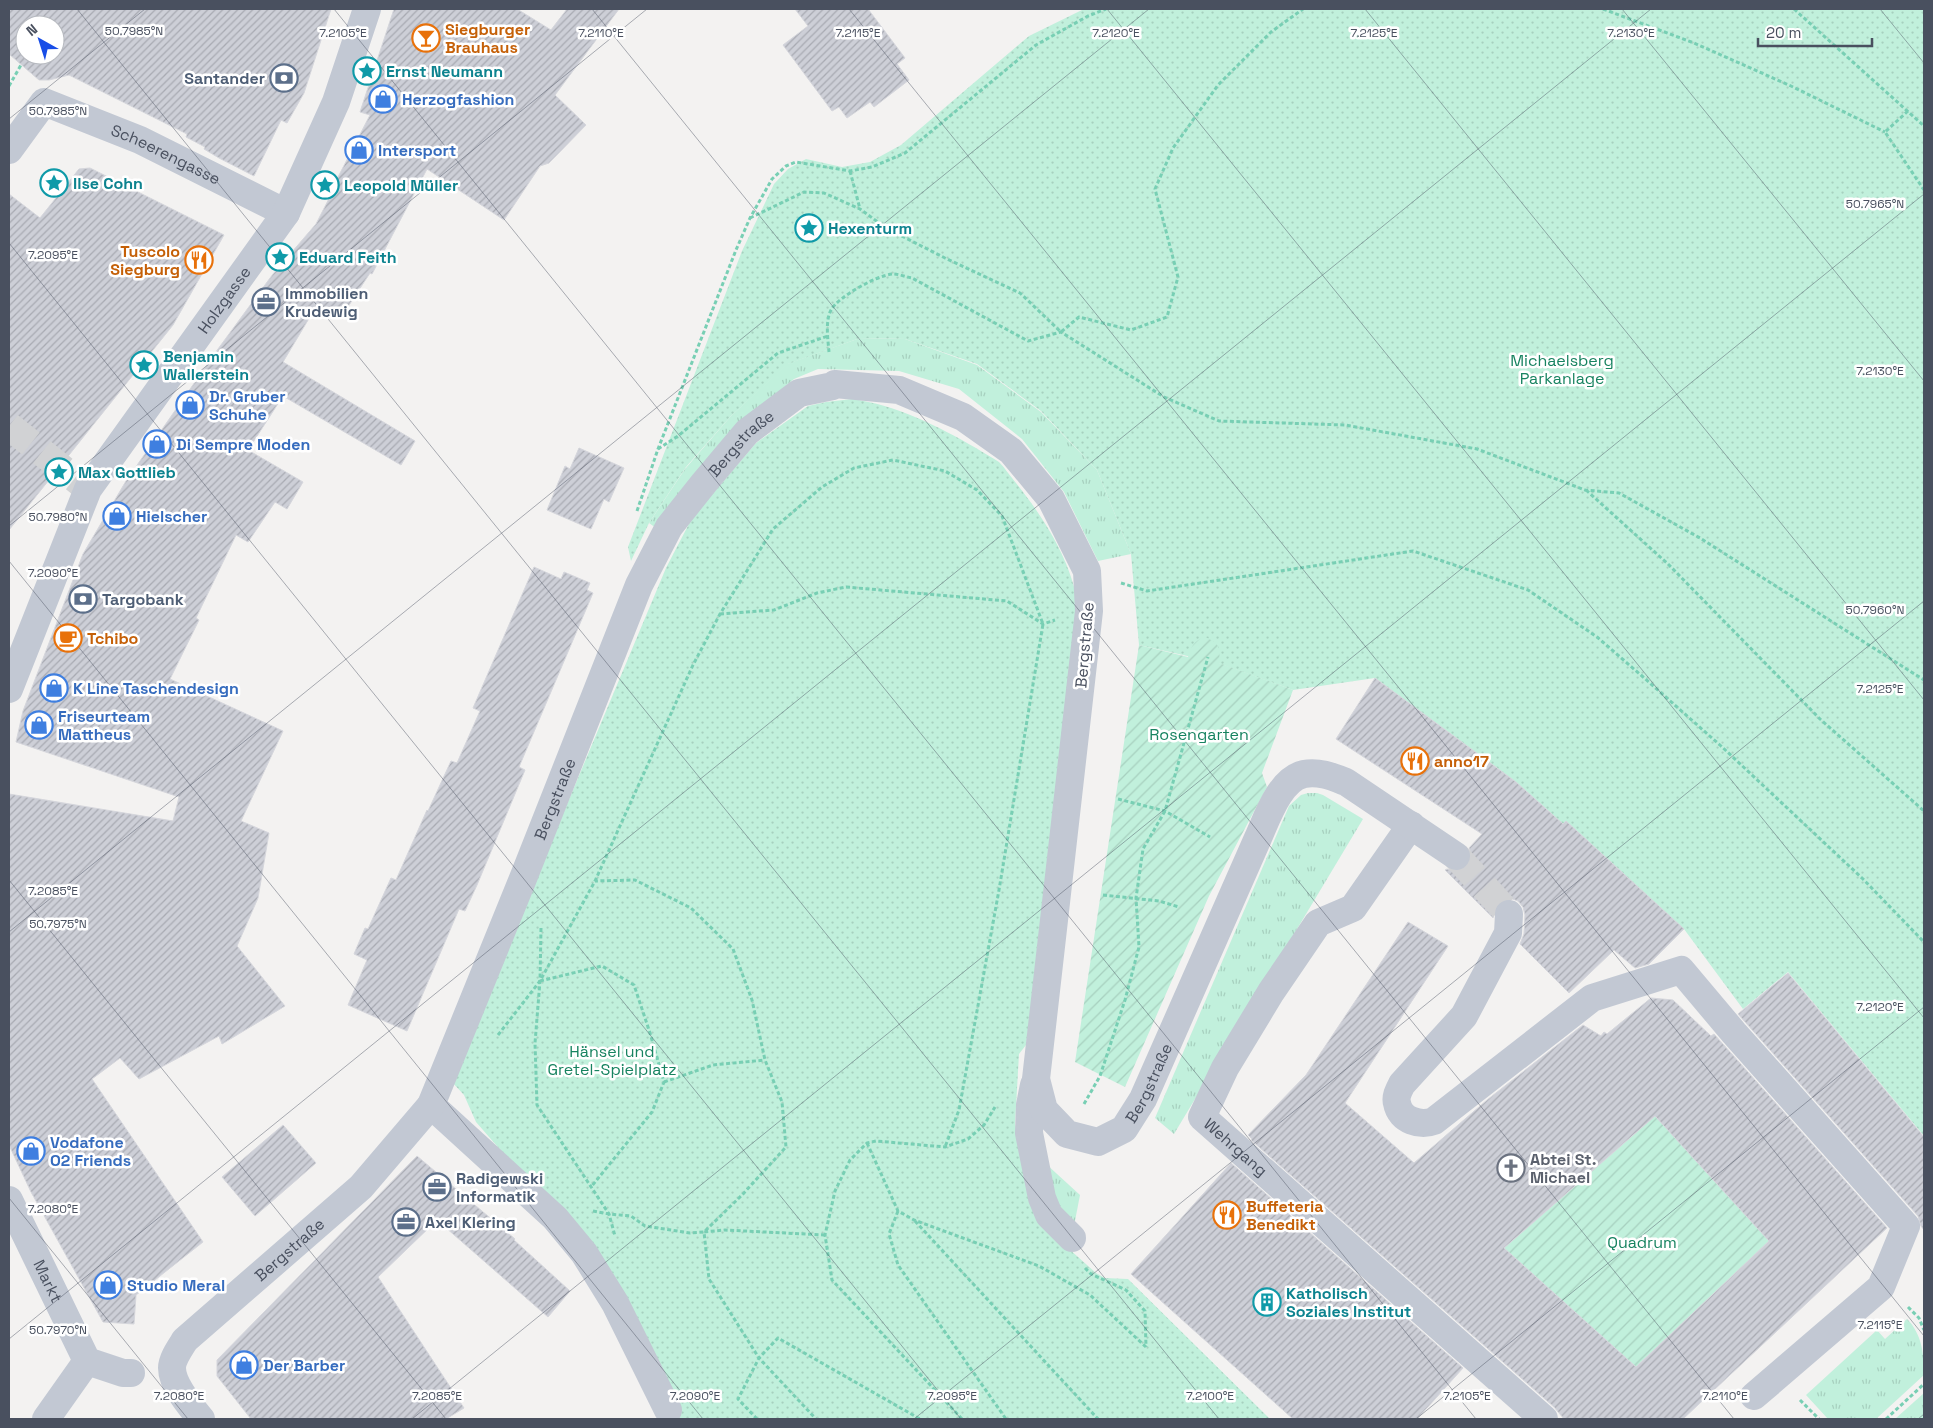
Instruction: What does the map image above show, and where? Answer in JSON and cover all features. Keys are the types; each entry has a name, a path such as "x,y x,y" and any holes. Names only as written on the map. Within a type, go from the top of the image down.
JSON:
{"street":[{"name":"Holzgasse","path":"9,689 88,489 286,214 336,102 367,9"},
{"name":"Scheerengasse","path":"9,150 44,102 140,140 286,214"},
{"name":"Bergstraße","path":"193,1410 177,1384 172,1368 177,1353 185,1340 361,1187 431,1105 531,859 639,584 669,527 704,483 747,432 799,393 836,384 899,390 963,417 1012,451 1051,499 1087,571 1089,611 1036,1079 1044,1110 1067,1134 1098,1142 1124,1129 1143,1099 1258,838 1285,786 1304,774 1326,775 1346,782 1456,856"},
{"name":"Wehrgang","path":"1411,825 1353,908 1318,923 1271,992 1225,1068 1202,1117 1544,1419"},
{"path":"1509,914 1508,933 1464,1016 1402,1084 1398,1093 1397,1103 1407,1118 1425,1125 1434,1121 1592,998 1681,970 1906,1226 1882,1287 1754,1396"},
{"path":"1036,1079 1030,1106 1029,1133 1042,1198 1049,1215 1072,1238"},
{"path":"431,1105 555,1218 584,1253 616,1303 668,1410"},
{"name":"Markt","path":"9,1200 87,1361"},
{"path":"46,1419 87,1361 123,1373 131,1373"}],"path":[{"path":"634,520 658,449 750,218 772,179 786,166 796,162 850,171 872,167 905,152 1036,45 1088,16 1106,9"},
{"path":"658,449 678,436 778,353 828,336 830,312 838,300 868,282 892,274 912,278 1028,341 1061,332 1079,318 1130,330 1166,317 1178,276 1155,188 1173,148 1218,84 1271,32 1303,9"},
{"path":"1603,9 1712,50 1885,132 1924,190"},
{"path":"1794,9 1924,126"},
{"path":"9,86 21,65"},
{"path":"1885,132 1908,111"},
{"path":"850,171 860,209"},
{"path":"750,218 804,192 824,193 860,209 886,228 1020,293 1061,332 1164,397 1219,421 1345,425 1477,449 1585,490 1618,493 1700,538 1924,680"},
{"path":"493,1040 511,1020 540,981 595,881 693,665 720,614 773,529 822,488 854,468 893,460 945,471 977,490 1002,516 1043,624 999,890 959,1110 945,1147"},
{"path":"1585,490 1668,564 1820,719 1924,811"},
{"path":"1087,571 1103,570 1123,584 1147,592 1413,551 1528,590 1597,637 1721,746 1856,872 1924,942"},
{"path":"720,614 774,610 817,594 846,587 1008,601 1043,624"},
{"path":"1067,1134 1100,1076 1125,1000 1139,947 1136,898 1143,849 1165,811 1208,658"},
{"path":"1118,799 1165,811 1210,837"},
{"path":"595,881 635,880 691,908 733,949 752,1000 765,1060 782,1102 786,1147 742,1195 704,1232"},
{"path":"1103,895 1159,901 1179,907"},
{"path":"541,926 540,981 535,1043 537,1105 608,1214 631,1216 645,1226 690,1233 726,1230 824,1235"},
{"path":"540,981 602,966 634,985 664,1082 652,1112 591,1187"},
{"path":"664,1082 713,1065 765,1060"},
{"path":"962,1419 832,1280 824,1235 835,1191 850,1160 867,1143 876,1141 945,1147 968,1139 984,1125 996,1104"},
{"path":"867,1143 898,1211 914,1220 1039,1266 1090,1295 1146,1347 1145,1311 1126,1290"},
{"path":"898,1211 889,1234 898,1265 1006,1419"},
{"path":"914,1220 1098,1419"},
{"path":"704,1232 709,1278 759,1358 816,1419"},
{"path":"757,1419 738,1399 759,1358 778,1338 920,1419"},
{"path":"1886,1419 1924,1384"}],"green space":[{"name":"Michaelsberg Parkanlage","path":"1084,9 1924,9 1924,1136 1788,972 1743,1009 1684,929 1566,821 1563,824 1516,782 1375,678 1293,690 1218,663 1139,645 1131,554 1097,470 1041,411 977,364 905,339 860,338 788,364 731,416 686,467 649,523 631,561 628,547 742,251 774,184 788,169 806,159 842,167 870,162 901,145 1029,36"},
{"path":"860,338 905,339 977,365 1041,412 1097,470 1131,554 1098,561 1064,492 1022,439 959,389 899,371 818,369 794,379 740,425 656,528 649,523 685,469 731,416 787,364"},
{"name":"Hänsel und Gretel-Spielplatz","path":"852,399 901,411 932,424 999,462 1027,497 1047,527 1065,560 1076,594 1079,612 1043,925 1026,1045 1019,1054 1015,1124 1041,1224 1096,1273 1105,1278 1128,1279 1270,1419 672,1419 587,1249 476,1122 464,1095 451,1081 666,568 692,518 756,443 808,406"},
{"name":"Rosengarten","path":"1205,637 1217,644 1219,663 1293,690 1262,773 1267,787 1209,896 1125,1087 1075,1062 1139,645 1188,657 1194,644"},
{"path":"1308,793 1323,795 1363,819 1174,1134 1155,1118 1289,806 1301,795"},
{"name":"Quadrum","path":"1655,1116 1769,1241 1636,1367 1504,1248"},
{"path":"1045,1163 1080,1195 1074,1226 1058,1213"},
{"path":"1907,1319 1919,1338 1924,1375 1876,1419 1828,1419 1806,1395 1877,1330 1885,1339"},
{"path":"1924,1393 1924,1419 1895,1419"}],"building":[{"path":"9,9 331,9 304,93 287,123 281,120 254,176 204,149 205,147 186,137 187,134 69,75 49,80 39,80 22,65 65,65 65,15 15,15 15,59 9,54"},
{"path":"394,9 517,9 551,30 567,9 619,9 555,95 586,125 549,163 540,166 504,220 427,169 372,274 370,273 340,319 317,305 283,362 415,441 401,465 283,396 248,450 303,482 287,509 275,502 248,542 236,535 196,618 199,620 170,679 283,731 241,821 269,833 258,898 237,946 285,1006 222,1044 219,1036 139,1079 120,1058 92,1079 203,1242 136,1295 134,1324 103,1322 31,1192 9,1145 9,794 173,821 179,797 16,742 23,711 83,554 126,481 218,349 273,274 316,224 370,115 360,112"},
{"path":"795,9 868,9 905,58 897,64 909,80 874,107 870,102 847,118 839,107 832,111 783,45 808,26"},
{"path":"90,168 224,235 173,325 9,530 9,194 40,218 79,169"},
{"path":"579,448 624,468 609,502 604,499 591,529 547,510 565,466 570,469"},
{"path":"534,567 561,579 564,572 590,583 587,590 593,593 519,767 525,770 477,885 465,911 459,909 407,1031 348,1005 367,960 354,954 365,928 368,929 391,878 396,880 451,761 457,763 480,711 473,708"},
{"path":"1375,678 1516,782 1563,824 1566,821 1684,929 1649,964 1635,968 1614,950 1569,993 1520,944 1524,934 1525,915 1523,907 1518,901 1510,898 1502,900 1496,906 1493,918 1445,870 1462,870 1469,865 1472,857 1469,848 1482,834 1336,739"},
{"name":"Abtei St. Michael","path":"1408,922 1448,946 1345,1103 1414,1163 1487,1100 1583,1025 1601,1036 1604,1032 1607,1034 1651,998 1673,1000 1711,1036 1714,1034 1887,1228 1683,1419 1564,1419 1554,1407 1251,1140 1248,1135 1306,1075","holes":["1655,1116 1769,1241 1636,1367 1504,1248"]},
{"path":"1788,973 1924,1137 1924,1230 1918,1216 1738,1014"},
{"path":"283,1125 316,1163 255,1216 222,1177"},
{"path":"417,1156 515,1239 570,1291 548,1317 437,1220 378,1277 464,1408 446,1419 251,1419 217,1376 217,1360"},
{"name":"Katholisch Soziales Institut","path":"1231,1163 1463,1368 1417,1419 1293,1419 1131,1274"}],"tunnel":[{"path":"9,426 88,489"},
{"path":"1456,856 1509,914"}],"place":[{"name":"Siegburger Brauhaus","path":"426,38"},
{"name":"Ernst Neumann","path":"367,71"},
{"name":"Santander","path":"284,78"},
{"name":"Herzogfashion","path":"383,99"},
{"name":"Intersport","path":"359,150"},
{"name":"Ilse Cohn","path":"54,183"},
{"name":"Leopold Müller","path":"325,185"},
{"name":"Hexenturm","path":"809,228"},
{"name":"Eduard Feith","path":"280,257"},
{"name":"Tuscolo Siegburg","path":"199,260"},
{"name":"Immobilien Krudewig","path":"266,302"},
{"name":"Benjamin Wallerstein","path":"144,365"},
{"name":"Dr. Gruber Schuhe","path":"190,405"},
{"name":"Di Sempre Moden","path":"157,444"},
{"name":"Max Gottlieb","path":"59,472"},
{"name":"Hielscher","path":"117,516"},
{"name":"Targobank","path":"83,599"},
{"name":"Tchibo","path":"68,638"},
{"name":"K Line Taschendesign","path":"54,688"},
{"name":"Friseurteam Mattheus","path":"39,725"},
{"name":"anno17","path":"1415,761"},
{"name":"Vodafone O2 Friends","path":"31,1151"},
{"name":"Abtei St. Michael","path":"1511,1168"},
{"name":"Radigewski Informatik","path":"437,1187"},
{"name":"Buffeteria Benedikt","path":"1227,1215"},
{"name":"Axel Klering","path":"406,1222"},
{"name":"Studio Meral","path":"108,1285"},
{"name":"Katholisch Soziales Institut","path":"1267,1302"},
{"name":"Der Barber","path":"244,1365"}]}
